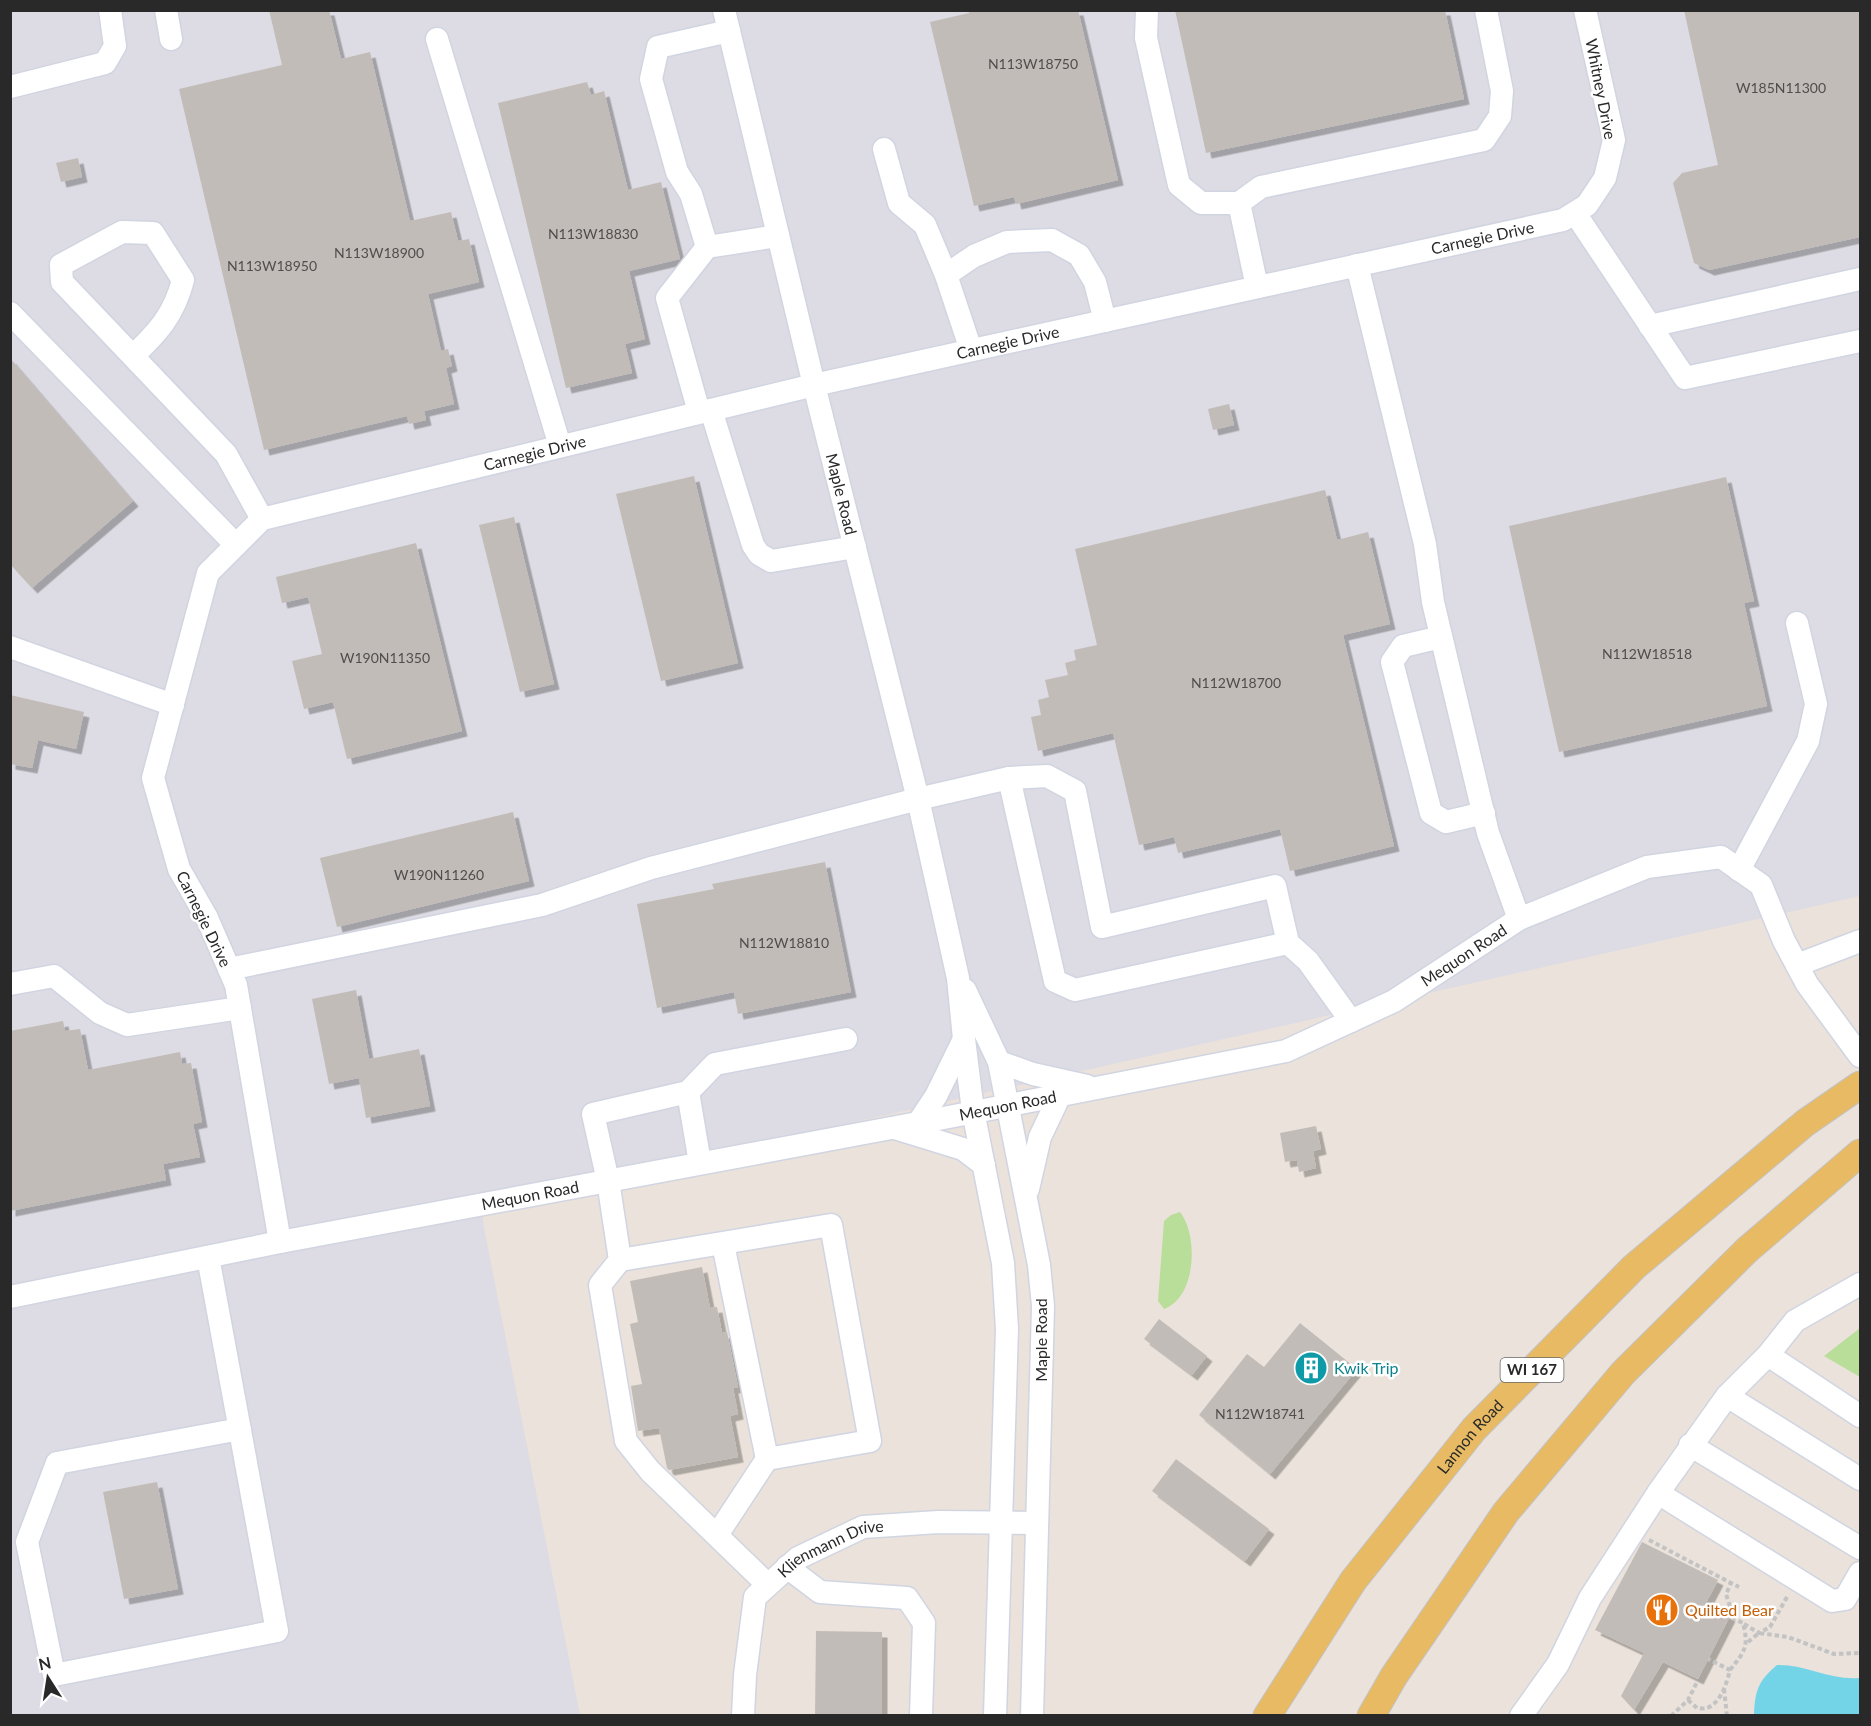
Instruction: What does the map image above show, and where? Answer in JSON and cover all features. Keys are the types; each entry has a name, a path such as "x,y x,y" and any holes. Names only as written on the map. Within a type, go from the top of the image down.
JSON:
{"main road":[{"name":"Lannon Road","path":"1267,1716 1353,1581 1474,1429 1634,1267 1805,1123 1860,1085"},
{"path":"1371,1716 1394,1676 1506,1512 1623,1373 1747,1250 1860,1153"}],"street":[{"path":"10,87 105,63 115,46 110,10"},
{"path":"166,10 171,39"},
{"path":"1147,10 1146,38 1179,185 1201,203 1239,203 1261,187 1484,140 1500,116 1502,91 1486,10"},
{"name":"Whitney Drive","path":"1569,216 1587,205 1605,178 1614,140 1585,10"},
{"path":"706,248 691,194 677,172 651,79 658,47 727,21"},
{"name":"Maple Road","path":"727,21 814,385 918,799 958,978 973,1111 1003,1263 1005,1289 1007,1329 995,1716"},
{"path":"437,39 560,446"},
{"path":"884,149 899,203 925,225 946,275 970,350"},
{"path":"1239,203 1257,287"},
{"path":"1569,216 1650,326 1685,378 1860,341"},
{"name":"Carnegie Drive","path":"280,1242 236,985 207,918 178,869 153,778 208,573 262,519 814,385 1569,216"},
{"path":"133,356 162,328 179,296 183,280 153,233 122,232 61,265 62,282 226,454 262,519"},
{"path":"778,236 706,248 667,298 705,411 753,544 759,554 771,561 855,548"},
{"path":"946,275 974,256 1007,242 1052,240 1079,255 1095,282 1105,321"},
{"path":"1357,265 1425,544 1433,602 1488,833 1519,919"},
{"path":"1650,326 1860,279"},
{"path":"10,313 236,545"},
{"path":"1739,870 1808,741 1816,704 1797,623"},
{"path":"1441,637 1403,646 1392,662 1431,813 1446,822 1484,813"},
{"path":"10,647 173,705"},
{"path":"229,969 542,905 651,868 918,799 1009,778 1047,777 1075,791 1102,927 1275,886 1288,943 1308,961 1351,1021"},
{"path":"1009,778 1054,981 1075,990 1288,943"},
{"name":"Mequon Road","path":"10,1297 280,1242 1008,1106 1286,1051 1394,1001 1519,919 1647,867 1721,857 1761,885 1784,941 1807,984 1860,1056"},
{"path":"1797,965 1860,941"},
{"path":"10,984 54,976 100,1013 127,1025 240,1008"},
{"name":"Maple Road","path":"958,978 999,1062 1039,1266 1043,1306 1032,1716"},
{"path":"620,1260 608,1181 593,1114 687,1092 715,1064 846,1039"},
{"path":"918,1123 936,1096 964,1039"},
{"path":"999,1062 1033,1074 1097,1088"},
{"path":"687,1092 700,1163"},
{"path":"1026,1200 1040,1137 1060,1095"},
{"path":"890,1128 963,1149 984,1165"},
{"path":"767,1459 870,1441 831,1225 620,1260 600,1285 626,1441 650,1471 768,1585"},
{"path":"717,1535 767,1459 723,1244"},
{"path":"208,1257 240,1429 276,1631 54,1675 27,1542 57,1462 240,1429"},
{"path":"1521,1716 1558,1664 1590,1598 1690,1445 1726,1396 1768,1355 1795,1321 1860,1284"},
{"path":"1768,1355 1860,1416"},
{"path":"1726,1396 1860,1479"},
{"path":"1690,1445 1860,1548"},
{"path":"1658,1493 1832,1601 1845,1599 1860,1573"},
{"name":"Klienmann Drive","path":"743,1716 745,1674 755,1597 798,1558 863,1527 939,1522 1037,1523"},
{"path":"787,1568 820,1592 907,1598 924,1623 921,1716"}],"path":[{"path":"1633,1531 1738,1587"},
{"path":"1688,1700 1697,1708 1707,1708 1719,1698 1730,1670 1744,1652 1748,1642 1770,1626 1796,1579"},
{"path":"1731,1583 1726,1594 1734,1619 1759,1633 1788,1637 1834,1654 1860,1653"},
{"path":"1743,1623 1748,1642"},
{"path":"1708,1659 1730,1670"},
{"path":"1671,1716 1688,1700 1697,1682"},
{"path":"1724,1688 1727,1716"}],"shaded area":[{"path":"11,11 1860,11 1860,896 824,1129 480,1198 580,1715 11,1716"}],"green space":[{"path":"1180,1212 1190,1236 1191,1265 1183,1293 1175,1303 1164,1309 1158,1301 1164,1221"},
{"path":"1860,1328 1860,1377 1824,1356"}],"water":[{"path":"1777,1665 1798,1667 1839,1677 1860,1678 1860,1715 1754,1715 1755,1699 1759,1687"}],"building":[{"path":"269,10 329,10 341,59 370,52 410,221 451,212 458,241 469,239 479,282 428,294 441,351 448,349 452,366 446,368 454,404 424,411 426,420 409,424 407,416 264,450 179,89 282,65"},
{"path":"969,10 1078,10 1118,180 1016,204 1014,197 974,206 930,22 969,13"},
{"path":"1175,10 1445,10 1464,99 1206,153"},
{"path":"1684,10 1860,10 1860,237 1709,270 1694,263 1673,183 1682,173 1718,165"},
{"path":"587,82 591,95 604,91 628,190 661,182 680,259 629,271 645,339 625,344 632,373 566,388 498,103"},
{"path":"78,158 82,177 61,182 56,163"},
{"path":"10,358 133,501 32,588 10,564"},
{"path":"1229,404 1234,425 1213,430 1208,409"},
{"path":"694,476 738,663 661,681 616,494"},
{"path":"1726,477 1754,601 1744,603 1767,706 1559,752 1509,526"},
{"path":"1325,490 1337,540 1368,532 1390,624 1343,635 1394,846 1290,871 1280,829 1178,853 1174,837 1139,845 1113,733 1038,751 1031,717 1041,715 1038,700 1049,697 1045,680 1068,675 1065,663 1076,660 1074,650 1097,645 1075,549"},
{"path":"514,517 554,684 520,692 479,525"},
{"path":"416,543 462,731 347,759 333,702 304,709 292,661 322,654 308,597 282,603 276,577"},
{"path":"10,695 84,712 76,749 38,740 32,768 10,764"},
{"path":"513,812 529,881 337,927 320,858"},
{"path":"825,862 851,992 738,1014 734,992 657,1008 637,904 714,889 712,884"},
{"path":"356,990 369,1059 419,1049 430,1106 366,1118 359,1078 329,1084 312,999"},
{"path":"63,1021 65,1031 80,1029 88,1070 180,1052 182,1064 191,1063 202,1122 193,1124 200,1157 163,1164 166,1180 10,1211 10,1031"},
{"path":"1316,1126 1321,1149 1313,1151 1316,1168 1299,1172 1297,1160 1285,1162 1280,1133"},
{"path":"702,1267 710,1308 717,1307 722,1333 727,1332 738,1387 733,1388 738,1414 730,1416 738,1457 669,1470 659,1428 638,1431 631,1386 642,1384 630,1324 638,1322 630,1281"},
{"path":"1159,1319 1207,1356 1192,1375 1144,1339"},
{"name":"Kwik Trip","path":"1300,1323 1357,1369 1270,1474 1199,1415 1247,1354 1264,1367"},
{"path":"1176,1459 1269,1529 1245,1561 1152,1491"},
{"path":"157,1482 178,1589 124,1599 103,1492"},
{"name":"Quilted Bear","path":"1642,1542 1718,1580 1706,1603 1730,1616 1698,1679 1663,1662 1634,1710 1621,1696 1644,1653 1595,1630"},
{"path":"816,1631 882,1632 882,1716 815,1716"}],"place":[{"name":"Kwik Trip","path":"1311,1368"},
{"name":"Quilted Bear","path":"1662,1610"}]}
